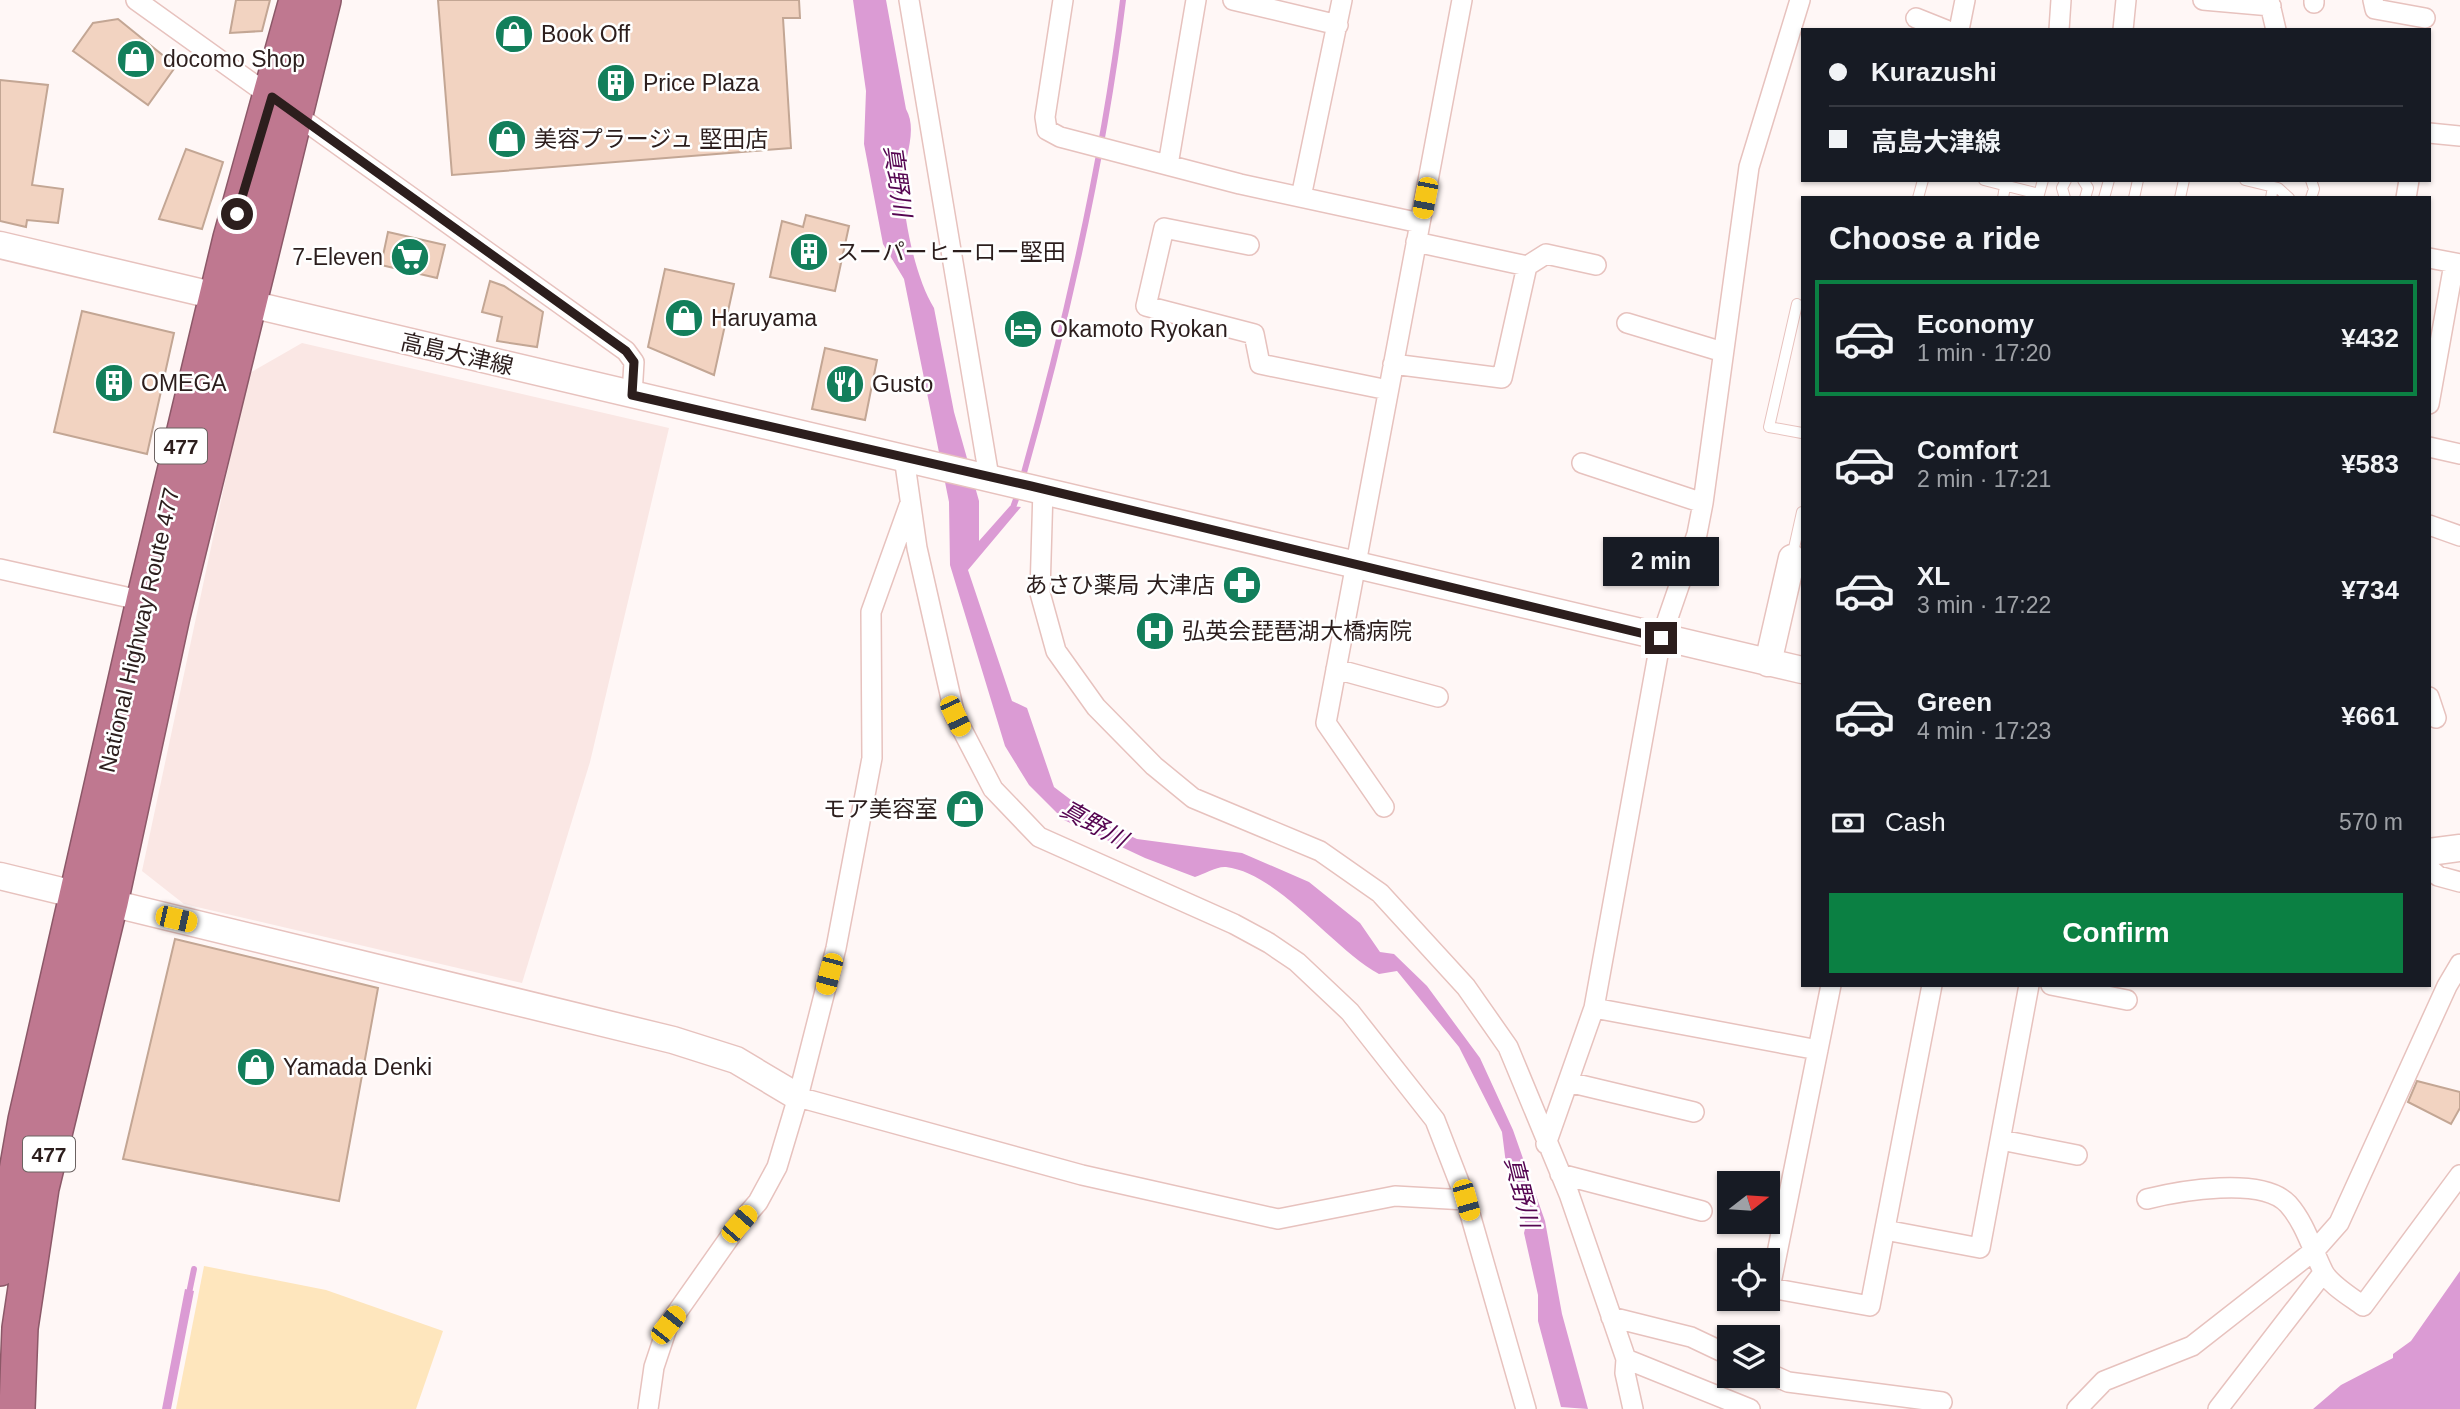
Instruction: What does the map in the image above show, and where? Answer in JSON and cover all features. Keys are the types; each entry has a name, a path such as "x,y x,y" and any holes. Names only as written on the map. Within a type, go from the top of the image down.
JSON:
{"highway":[{"name":"National Highway Route 477","path":"284,106 297,0"},
{"name":"National Highway Route 477","path":"95,899 144,601 232,302 284,106 323,0"},
{"name":"National Highway Route 477","path":"95,899 173,616 232,302"},
{"name":"477","path":"0,1268 26,1120 95,899"},
{"name":"477","path":"17,1409 20,1328 41,1188 95,899"}],"main road":[{"name":"高島大津線","path":"0,245 232,302 989,477"},
{"path":"989,477 1801,670"},
{"path":"1768,663 1797,559"},
{"path":"2431,852 2460,848"},
{"path":"0,876 673,1040 736,1060 798,1097"}],"street":[{"path":"136,0 626,351 634,362 632,395"},
{"path":"909,0 989,477"},
{"path":"1063,0 1045,117 1047,130 1060,137 1301,197 1527,266"},
{"path":"1168,165 1196,0"},
{"path":"1233,0 1338,25"},
{"path":"1301,197 1342,0"},
{"path":"1384,807 1326,723 1462,0"},
{"path":"1546,1144 1594,1008 1661,638 1697,534 1703,503 1749,167 1800,0"},
{"path":"1959,28 1965,0"},
{"path":"2059,28 2061,0"},
{"path":"2123,28 2126,0"},
{"path":"2203,0 2270,3 2276,28"},
{"path":"2373,0 2375,9 2425,16"},
{"path":"1916,18 1941,28"},
{"path":"2431,133 2460,136"},
{"path":"1249,245 1164,228 1146,306 1254,334 1260,364 1388,390"},
{"path":"1393,364 1502,379 1527,266 1546,254 1596,265"},
{"path":"2431,258 2457,264 2431,394"},
{"path":"1627,323 1723,352"},
{"path":"2431,447 2460,454"},
{"path":"909,458 917,548 955,716 993,789 1039,837 1234,924 1297,962 1350,1012 1435,1120 1466,1200 1526,1409"},
{"path":"1582,463 1703,503"},
{"path":"1043,489 1040,593 1056,651 1096,707 1154,766 1193,797 1320,852 1380,893 1466,987 1508,1047 1560,1174 1626,1359 1625,1373 1633,1409"},
{"path":"648,1409 654,1367 668,1325 758,1202 777,1167 798,1097 836,948 872,758 871,612 911,502"},
{"path":"2431,526 2460,536"},
{"path":"0,569 144,601"},
{"path":"1336,669 1438,697"},
{"path":"2431,703 2436,718"},
{"path":"2431,870 2438,876 2460,882"},
{"path":"2077,1409 2104,1381 2192,1346 2316,1249 2339,1223 2446,986 2460,964"},
{"path":"1830,987 1770,1288 1870,1307 1932,987"},
{"path":"1885,1230 1980,1248 2029,987"},
{"path":"2060,987 2126,1000"},
{"path":"1594,1008 1818,1050"},
{"path":"1568,1082 1694,1112"},
{"path":"798,1097 1082,1175 1278,1219 1395,1196 1466,1200"},
{"path":"2001,1140 2077,1155"},
{"path":"1560,1174 1702,1211"},
{"path":"2147,1199 2185,1190 2271,1193 2287,1203 2316,1249 2323,1273 2363,1306 2460,1175"},
{"path":"2218,1409 2323,1273"},
{"path":"1611,1317 1691,1337 1717,1349"},
{"path":"1626,1359 1750,1409"},
{"path":"1780,1378 1788,1382 1942,1402"}],"lane":[{"path":"1991,182 2039,196"},
{"path":"2250,182 2272,192"},
{"path":"2004,196 2006,186"},
{"path":"1797,304 1769,427 1801,433"},
{"path":"1797,559 1801,521"}],"shaded area":[{"path":"302,343 669,428 590,762 522,983 184,904 142,871 248,374"},
{"path":"204,1266 326,1290 443,1331 416,1409 176,1409"}],"water":[{"name":"真野川","path":"853,0 886,0 911,127 903,178 906,217 917,266 934,308 954,412 979,501 979,541 1010,506 1021,507 968,570 1012,701 1027,708 1054,787 1100,822 1137,839 1242,853 1309,882 1360,923 1380,952 1394,954 1427,986 1480,1058 1513,1130 1545,1221 1562,1314 1588,1409 1561,1407 1538,1321 1538,1295 1524,1233 1526,1225 1506,1164 1502,1132 1459,1047 1397,971 1379,974 1361,962 1285,897 1246,872 1222,867 1195,877 1145,858 1064,820 1029,785 1005,746 950,565 949,502 904,279 883,244 864,144 866,91"},
{"path":"2460,1271 2460,1409 2313,1409 2341,1385 2393,1358 2393,1354 2411,1341"},
{"path":"185,1289 194,1291 171,1409 162,1409"}],"building":[{"path":"236,0 270,0 262,31 230,33"},
{"name":"Price Plaza","path":"438,0 799,0 800,18 783,18 791,148 452,175"},
{"path":"118,19 176,66 148,105 73,51 93,23"},
{"path":"0,80 48,85 32,185 63,189 58,223 27,220 26,227 0,221"},
{"path":"186,149 223,162 202,229 159,219"},
{"name":"スーパーヒーロー堅田","path":"806,215 849,226 835,291 770,277 782,221 803,227"},
{"path":"388,232 445,245 437,278 381,265"},
{"path":"665,269 734,284 714,375 648,347"},
{"path":"490,281 504,286 543,312 537,347 497,341 502,317 482,312"},
{"name":"OMEGA","path":"82,311 174,333 147,454 54,432"},
{"name":"Gusto","path":"825,348 877,360 865,420 812,409"},
{"path":"175,939 378,988 339,1201 123,1159"},
{"path":"2417,1081 2460,1092 2460,1108 2451,1124 2408,1102"}],"waterway":[{"path":"1022,480 1054,362 1082,242 1105,121 1123,0"},
{"path":"1011,513 1019,491"},
{"path":"188,1298 194,1269"}],"place":[{"name":"Book Off","path":"514,34"},
{"name":"docomo Shop","path":"136,59"},
{"name":"Price Plaza","path":"616,83"},
{"name":"美容プラージュ 堅田店","path":"507,139"},
{"name":"スーパーヒーロー堅田","path":"809,252"},
{"name":"7-Eleven","path":"410,257"},
{"name":"Haruyama","path":"684,318"},
{"name":"Okamoto Ryokan","path":"1023,329"},
{"name":"OMEGA","path":"114,383"},
{"name":"Gusto","path":"845,384"},
{"name":"あさひ薬局 大津店","path":"1242,585"},
{"name":"弘英会琵琶湖大橋病院","path":"1155,631"},
{"name":"モア美容室","path":"965,809"},
{"name":"Yamada Denki","path":"256,1067"}],"route":[{"path":"237,214 272,97 626,351 634,362 632,395 1031,486 1661,638"}]}
